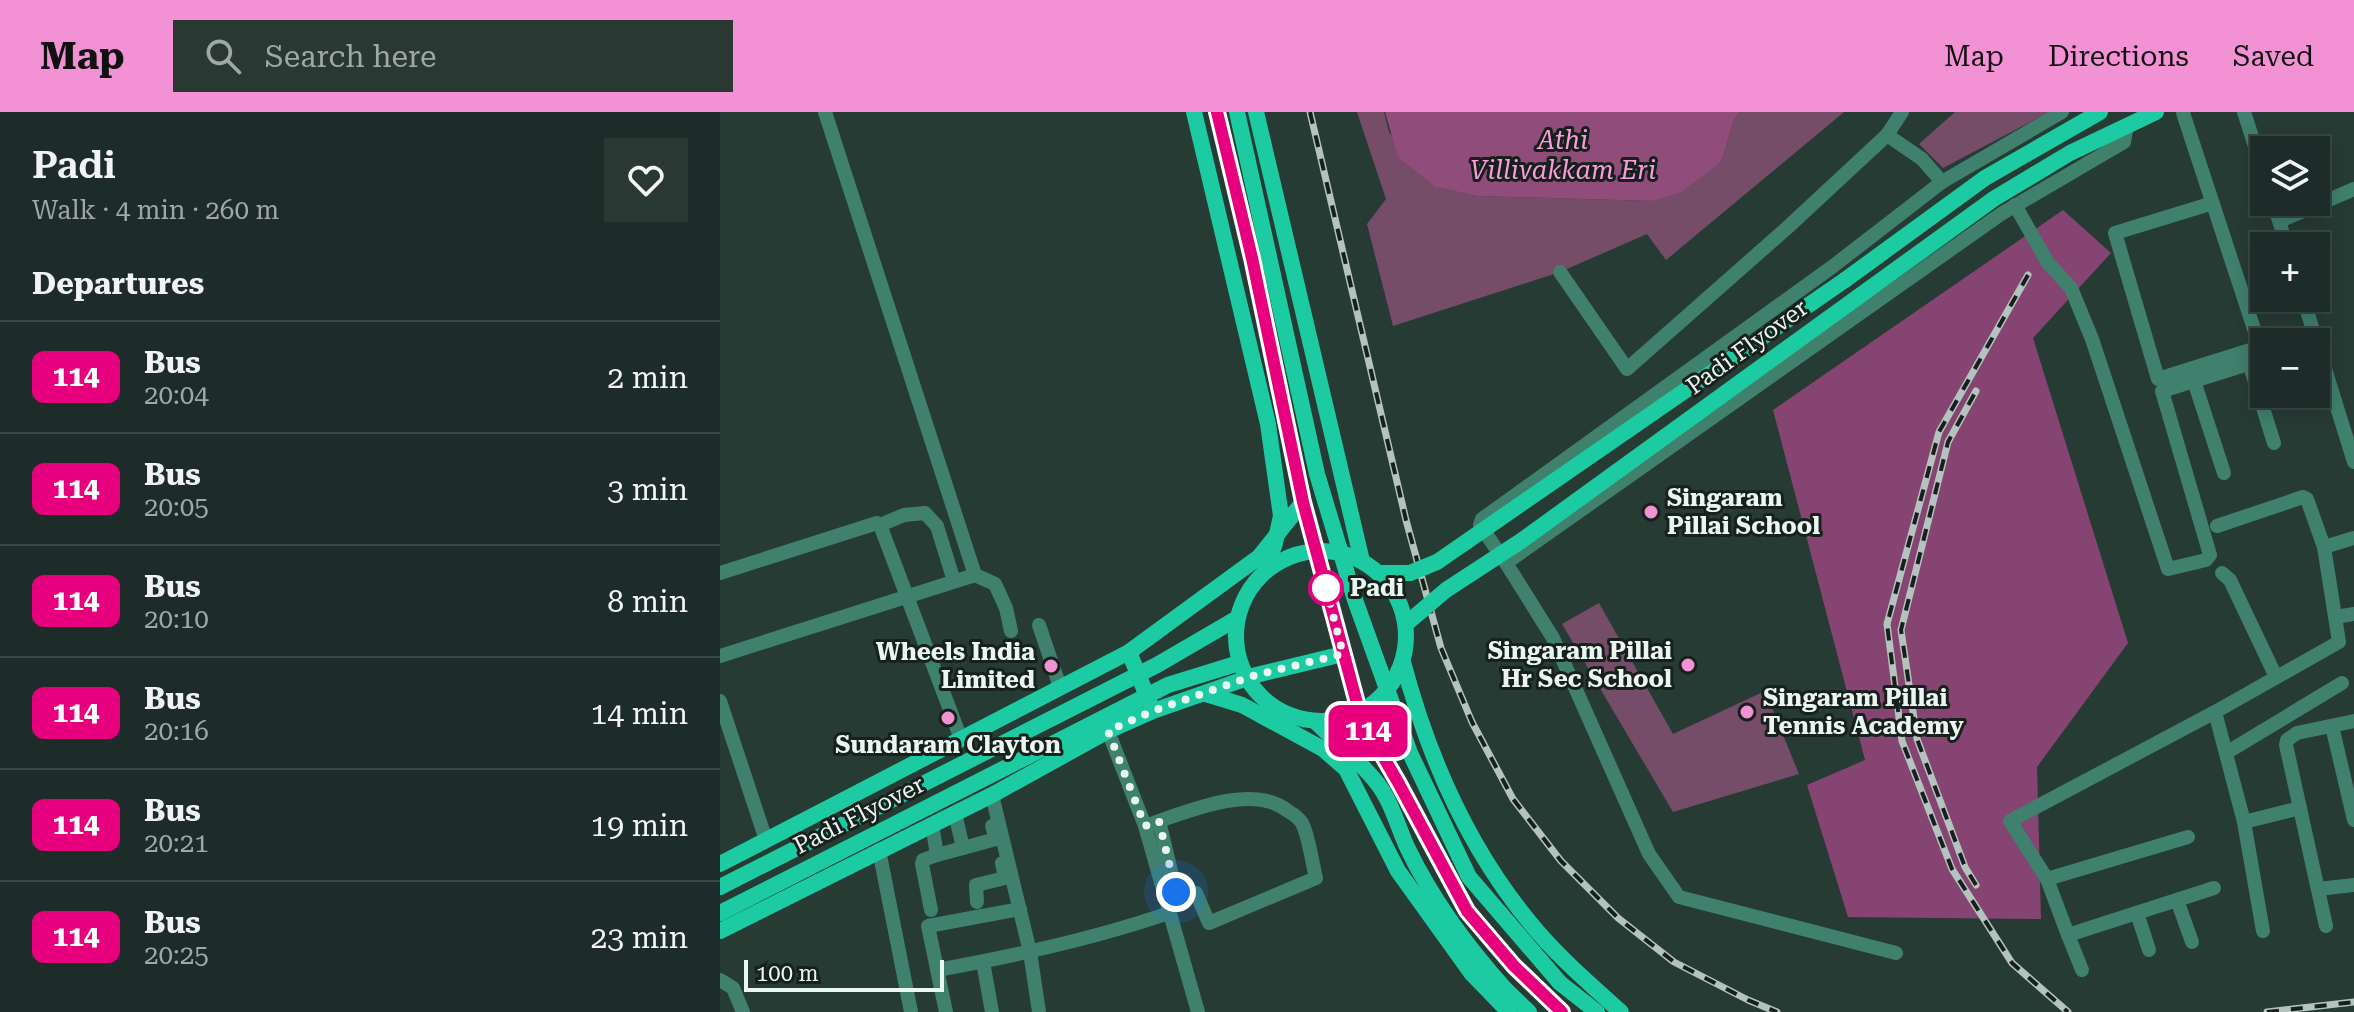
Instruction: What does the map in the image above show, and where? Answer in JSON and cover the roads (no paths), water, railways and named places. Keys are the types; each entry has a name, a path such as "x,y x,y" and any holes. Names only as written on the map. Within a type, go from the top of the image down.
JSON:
{"main road":[{"path":"1194,112 1268,424 1281,516 1265,571"},
{"path":"1217,112 1252,258 1303,502 1361,718 1467,911 1514,966 1562,1012"},
{"path":"1237,112 1317,474 1355,600 1410,753 1469,877 1560,983 1597,1012"},
{"path":"1256,112 1362,561"},
{"name":"Padi Flyover","path":"1406,624 1446,590 1521,541 1995,198 2070,153 2156,112"},
{"name":"Padi Flyover","path":"1379,573 1410,573 1437,562 1845,280 1985,178 2093,116"},
{"path":"720,864 1129,652 1259,557 1303,502"},
{"path":"1322,550 1343,553 1379,573 1397,596 1406,624 1407,643 1403,662 1390,687 1370,707 1344,719 1316,722 1291,717 1268,704 1250,686 1239,663 1235,641 1236,619 1247,593 1265,571 1282,560 1302,553 1322,550"},
{"name":"Padi Flyover","path":"720,887 1157,665 1236,619"},
{"path":"1129,652 1153,711"},
{"path":"720,931 988,797 1108,731 1153,711 1256,675 1343,654"},
{"path":"1403,662 1430,751 1458,812 1494,875 1536,930 1621,1012"},
{"name":"Padi Flyover","path":"720,913 1168,685 1239,663"},
{"path":"1206,694 1242,705 1323,749 1346,769 1398,871 1472,974 1509,1012"},
{"path":"1316,722 1377,783 1439,903 1475,956 1529,1012"},
{"path":"1372,821 1410,804"}],"street":[{"path":"825,112 975,575"},
{"path":"1560,272 1627,369 1887,135 1902,112"},
{"path":"1896,953 1679,897 1649,854 1553,638 1480,525 1482,519 1820,276 1942,182 2062,112"},
{"path":"2183,112 2213,203 2260,347 2158,379 2115,233 2213,203"},
{"path":"2244,112 2252,136"},
{"path":"1506,563 2015,205 2124,142 2127,125"},
{"path":"1887,135 1922,159 1942,182"},
{"path":"2280,221 2354,189"},
{"path":"2015,205 2048,263 2071,288 2078,301 2167,567 2171,570 2206,560 2210,555 2162,391 2249,363 2274,443"},
{"path":"2278,216 2283,232"},
{"path":"2194,381 2224,473"},
{"path":"2330,388 2354,462"},
{"path":"2082,970 2047,879 2010,821 2339,642 2324,547 2307,499 2303,497 2217,526"},
{"path":"720,573 904,515 925,513 937,526 954,581"},
{"path":"880,525 961,739"},
{"path":"2324,547 2354,538"},
{"path":"2222,573 2230,580 2276,677"},
{"path":"720,656 975,575 995,584 1006,608 1011,631"},
{"path":"2336,617 2354,614"},
{"path":"1039,625 1060,687"},
{"path":"2226,753 2342,683"},
{"path":"720,701 766,840"},
{"path":"2215,712 2244,822 2263,931"},
{"path":"2326,926 2286,745 2287,740 2297,733 2354,721"},
{"path":"2332,726 2354,820"},
{"path":"1108,731 1152,823 1176,892 1196,893 1209,923 1316,878 1301,822 1276,802 1233,799 1152,823"},
{"path":"977,902 976,885 1006,876 988,797"},
{"path":"988,797 1020,909 1030,952 1038,1012"},
{"path":"2244,822 2300,808"},
{"path":"955,813 963,848"},
{"path":"1152,823 1169,913 1198,1012"},
{"path":"932,824 937,855"},
{"path":"2047,879 2188,837"},
{"path":"931,910 923,860 996,839"},
{"path":"879,850 911,1012"},
{"path":"2318,889 2354,885"},
{"path":"2068,935 2214,888"},
{"path":"2177,900 2192,942"},
{"path":"946,1012 928,926 1020,909"},
{"path":"937,970 1030,952 1169,913"},
{"path":"2137,913 2149,950"},
{"path":"983,962 992,1012"},
{"path":"720,980 733,988 743,1012"}],"water":[{"name":"Athi Villivakkam Eri","path":"1385,112 1739,112 1722,161 1681,192 1651,201 1477,196 1436,187 1398,157"}],"railway":[{"path":"1310,112 1406,520 1441,648 1472,722 1513,799 1561,861 1618,918 1674,962 1777,1012"},
{"path":"2028,275 1939,432 1887,624 1902,741 1952,869 2012,963 2068,1012"},
{"path":"1976,391 1948,442 1901,630 1917,739 1965,867 1976,885"},
{"path":"2267,1012 2354,1002"}],"place":[{"name":"Singaram Pillai School","path":"1651,512"},
{"name":"Padi","path":"1326,588"},
{"name":"Singaram Pillai Hr Sec School","path":"1688,665"},
{"name":"Wheels India Limited","path":"1051,666"},
{"name":"Singaram Pillai Tennis Academy","path":"1747,712"},
{"name":"Sundaram Clayton","path":"948,718"}]}
